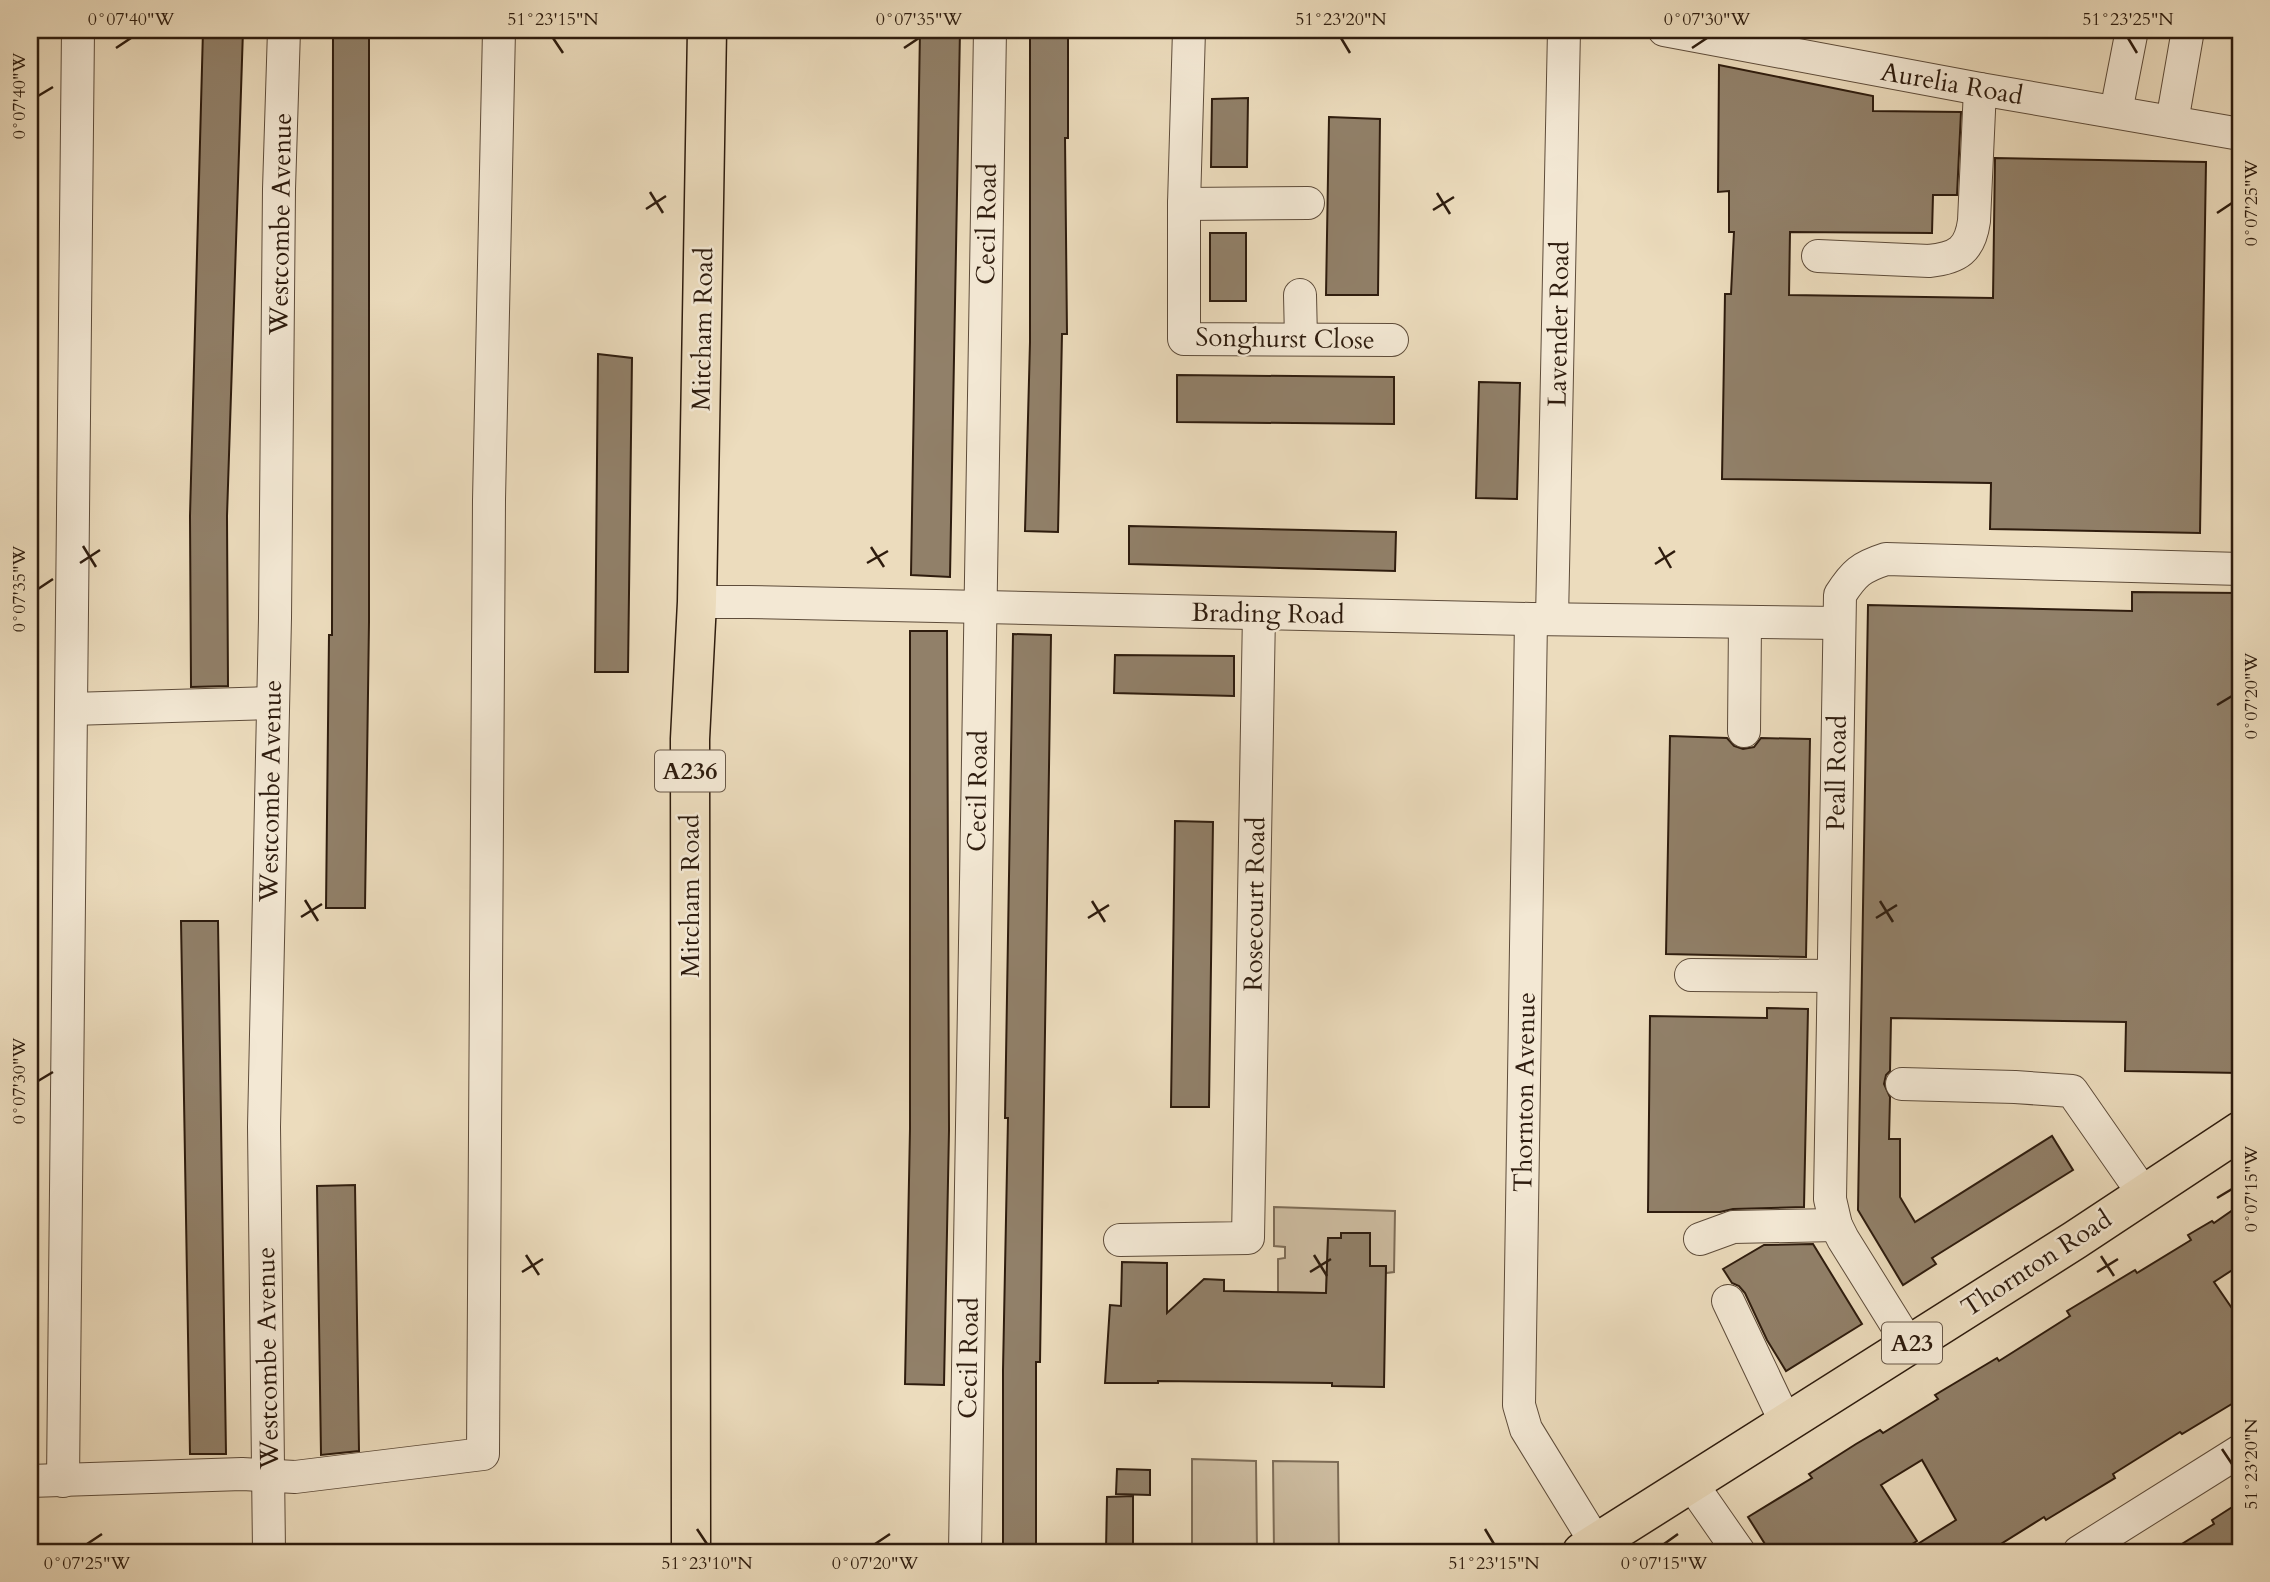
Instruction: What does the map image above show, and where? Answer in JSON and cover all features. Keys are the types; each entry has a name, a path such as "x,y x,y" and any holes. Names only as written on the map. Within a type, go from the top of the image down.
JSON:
{"main road":[{"name":"Mitcham Road","path":"691,1552 690,739 697,602 707,30"},
{"name":"Thornton Road","path":"1589,1548 2075,1240 2240,1131"}],"street":[{"path":"63,1481 78,30"},
{"name":"Westcombe Avenue","path":"269,1552 264,1127 284,30"},
{"path":"30,1481 242,1474 295,1477 483,1454 489,500 499,30"},
{"name":"Cecil Road","path":"965,1552 990,30"},
{"name":"Songhurst Close","path":"1189,30 1184,204 1184,339 1392,340"},
{"name":"Lavender Road","path":"1542,619 1564,30"},
{"name":"Aurelia Road","path":"1664,30 2240,134"},
{"path":"2116,112 2132,30"},
{"path":"2172,122 2188,30"},
{"path":"1818,256 1929,261 1946,259 1968,245 1974,221 1980,89"},
{"path":"1184,204 1308,203"},
{"path":"1300,295 1301,339"},
{"name":"Peall Road","path":"1909,1345 1836,1224 1830,1199 1840,595 1852,576 1866,565 1886,559 2240,569"},
{"name":"Brading Road","path":"697,602 1838,623"},
{"name":"Rosecourt Road","path":"1120,1240 1248,1238 1259,613"},
{"name":"Thornton Avenue","path":"1542,619 1519,1405 1526,1429 1589,1548"},
{"path":"1744,731 1745,622"},
{"path":"71,709 272,704"},
{"path":"1691,975 1833,976"},
{"path":"1902,1084 2072,1091 2143,1193"},
{"path":"1700,1239 1733,1227 1836,1224"},
{"path":"1728,1301 1786,1423"},
{"path":"2079,1552 2240,1451"},
{"path":"1691,1483 1739,1552"}],"shaded area":[{"path":"1274,1207 1395,1211 1394,1272 1386,1273 1386,1266 1370,1266 1370,1233 1342,1233 1341,1238 1328,1238 1326,1298 1319,1293 1278,1292 1278,1259 1285,1258 1285,1247 1274,1246"},
{"path":"1192,1459 1256,1461 1257,1552 1192,1552"},
{"path":"1273,1461 1338,1462 1339,1552 1274,1552"}],"building":[{"path":"203,30 243,30 227,516 228,686 191,687 190,516"},
{"path":"333,30 369,30 369,622 365,908 326,908 329,635 332,635"},
{"path":"920,30 960,30 950,577 911,575"},
{"path":"1030,30 1068,30 1068,138 1065,138 1067,334 1062,334 1058,532 1025,531 1030,342"},
{"path":"1719,65 1873,96 1873,111 1961,112 1957,195 1933,195 1932,233 1790,232 1789,295 1993,298 1995,158 2206,162 2200,533 1990,529 1991,483 1722,479 1725,294 1731,294 1734,232 1729,232 1729,191 1718,192"},
{"path":"1248,98 1247,167 1211,167 1212,99"},
{"path":"1329,117 1380,119 1378,295 1326,295"},
{"path":"1210,233 1246,233 1246,301 1210,301"},
{"path":"598,354 632,358 628,672 595,672"},
{"path":"1177,375 1394,377 1394,424 1177,422"},
{"path":"1479,382 1520,383 1517,499 1476,498"},
{"path":"1129,526 1396,532 1395,571 1129,564"},
{"path":"2132,592 2240,593 2240,1073 2125,1071 2126,1022 1891,1018 1890,1071 1884,1084 1890,1097 1889,1139 1900,1139 1900,1197 1915,1222 2052,1136 2073,1170 1932,1258 1936,1264 1903,1285 1858,1210 1868,605 2132,611"},
{"path":"910,631 947,631 949,1130 944,1385 905,1384 910,1129"},
{"path":"1013,634 1051,635 1040,1362 1036,1362 1036,1549 1003,1549 1008,1118 1005,1118"},
{"path":"1115,655 1234,656 1234,696 1114,693"},
{"path":"1670,736 1727,738 1734,746 1743,749 1754,747 1761,738 1810,739 1806,957 1666,954"},
{"path":"1175,821 1213,822 1209,1107 1171,1107"},
{"path":"181,921 218,921 226,1454 190,1454"},
{"path":"1767,1008 1808,1009 1804,1207 1733,1209 1720,1212 1648,1212 1650,1016 1767,1018"},
{"path":"355,1185 359,1451 321,1455 317,1186"},
{"path":"2240,1205 2240,1265 2214,1282 2240,1320 2240,1399 2182,1434 2180,1432 2113,1474 2115,1478 1988,1552 1905,1552 1956,1520 1922,1460 1881,1485 1917,1541 1899,1552 1770,1552 1748,1517 1812,1478 1809,1474 1856,1444 1880,1430 1883,1433 1938,1399 1935,1395 1997,1358 1999,1361 2070,1316 2067,1311 2191,1240 2188,1235 2212,1221 2214,1223"},
{"path":"1341,1233 1370,1233 1370,1266 1386,1266 1384,1387 1332,1386 1332,1383 1105,1383 1110,1305 1121,1306 1122,1262 1167,1263 1167,1313 1204,1279 1224,1280 1224,1291 1326,1293 1328,1238 1341,1238"},
{"path":"1813,1244 1862,1324 1786,1371 1767,1340 1745,1293 1732,1283 1723,1269 1764,1245"},
{"path":"1117,1469 1150,1470 1150,1495 1116,1494"},
{"path":"1133,1496 1133,1550 1106,1550 1107,1497"},
{"path":"2240,1502 2240,1552 2169,1552 2214,1524 2212,1520"}]}
